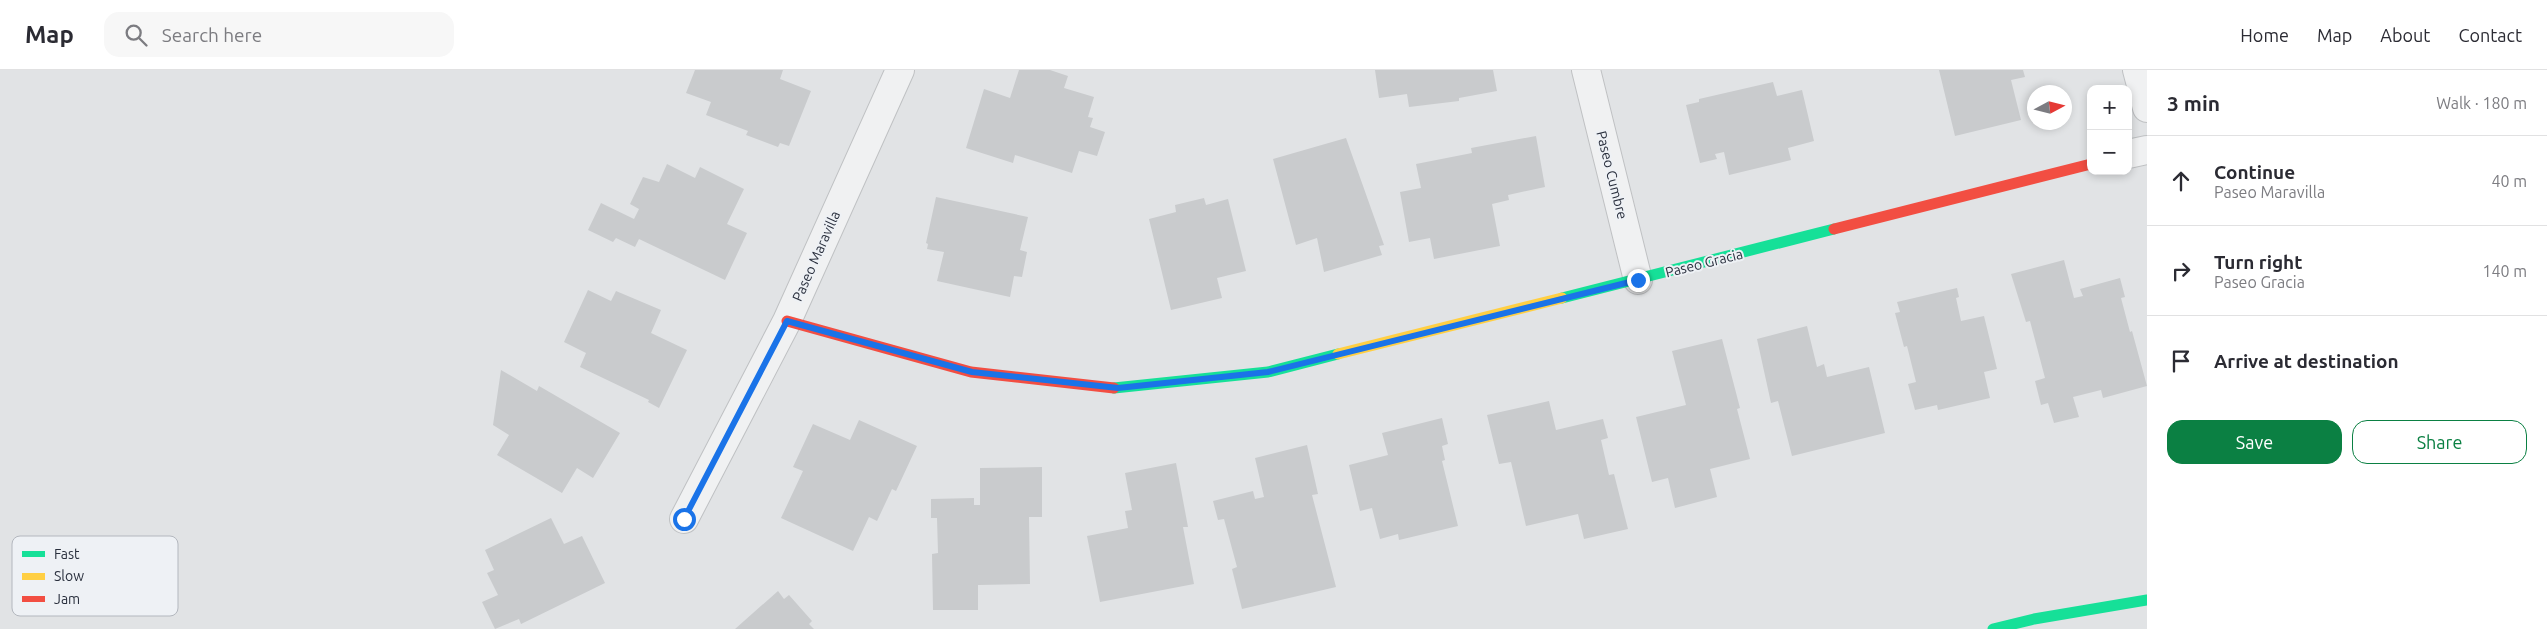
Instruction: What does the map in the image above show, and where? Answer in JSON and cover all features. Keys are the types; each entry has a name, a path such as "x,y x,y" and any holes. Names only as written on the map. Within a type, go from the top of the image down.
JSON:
{"street":[{"name":"Paseo Maravilla","path":"684,519 787,321 900,70"},
{"name":"Paseo Cumbre","path":"1586,70 1638,280"},
{"path":"2137,70 2147,108"},
{"path":"2132,153 2147,150"},
{"name":"Paseo Gracia","path":"787,321 972,372 1118,388 1268,372 2087,165"},
{"path":"1993,629 2034,619 2147,600"}],"building":[{"path":"695,70 783,70 780,79 811,91 789,146 780,143 778,147 746,135 748,131 706,115 711,102 686,93"},
{"path":"1019,70 1050,70 1068,76 1064,88 1094,97 1088,117 1093,118 1090,127 1105,132 1097,156 1079,151 1072,173 1015,155 1013,163 966,148 984,89 1010,98"},
{"path":"1375,70 1493,70 1497,91 1459,98 1459,101 1409,107 1407,94 1379,98"},
{"path":"1939,70 2023,70 2025,77 2011,80 2021,120 1955,136"},
{"path":"1773,82 1777,96 1802,90 1814,141 1788,148 1791,160 1729,175 1724,152 1715,154 1717,159 1700,163 1686,105 1699,102 1699,99"},
{"path":"1536,136 1545,187 1508,195 1509,200 1492,204 1500,246 1434,259 1430,238 1409,242 1400,192 1421,188 1416,164 1472,153 1471,148"},
{"path":"1346,138 1384,245 1379,246 1382,255 1324,272 1317,238 1296,245 1273,159"},
{"path":"667,164 695,178 700,167 744,189 727,224 747,233 725,280 639,239 635,247 616,238 613,242 588,230 601,203 634,219 639,209 630,204 643,177 659,182"},
{"path":"936,197 1028,217 1020,250 1027,252 1022,277 1014,276 1010,297 937,281 944,252 927,249 928,244 926,243"},
{"path":"1204,198 1206,205 1228,199 1246,271 1217,278 1222,298 1171,310 1149,219 1176,212 1175,205"},
{"path":"2064,260 2074,298 2083,296 2080,289 2120,278 2125,297 2121,298 2147,386 2103,398 2101,390 2073,397 2079,417 2054,423 2048,403 2041,405 2035,381 2045,378 2030,321 2026,322 2011,274"},
{"path":"1957,288 1959,297 1956,298 1961,321 1984,316 1997,369 1984,372 1990,398 1938,410 1937,405 1915,410 1908,384 1916,382 1907,346 1904,347 1895,313 1900,312 1897,302"},
{"path":"588,290 611,301 616,291 661,310 651,333 687,350 659,408 648,402 649,400 580,367 586,353 564,342"},
{"path":"1807,326 1817,367 1824,364 1827,377 1869,367 1885,433 1792,456 1778,401 1771,403 1757,339"},
{"path":"1722,339 1740,408 1737,409 1750,459 1710,469 1717,497 1675,508 1668,478 1652,482 1636,417 1686,405 1672,351"},
{"path":"501,370 537,391 539,386 620,433 593,478 577,468 562,493 497,455 509,435 493,425"},
{"path":"1549,401 1556,430 1603,419 1608,438 1601,440 1609,475 1614,474 1628,529 1584,539 1578,514 1526,526 1511,462 1499,464 1487,415"},
{"path":"1442,418 1448,444 1442,446 1445,460 1442,461 1458,526 1399,540 1398,534 1380,539 1372,508 1360,511 1349,465 1388,455 1382,433"},
{"path":"859,420 917,446 896,491 892,489 877,521 869,517 853,551 781,518 803,471 793,467 813,424 850,440"},
{"path":"1307,445 1318,494 1312,495 1336,587 1242,609 1232,569 1237,567 1224,519 1218,520 1213,501 1253,491 1255,499 1264,497 1255,458"},
{"path":"1176,463 1188,527 1183,527 1194,584 1100,602 1087,536 1128,528 1125,511 1132,510 1125,473"},
{"path":"1042,467 1042,517 1029,517 1030,584 978,585 978,610 933,610 932,554 938,553 937,518 931,518 931,499 974,498 974,505 980,505 980,468"},
{"path":"551,518 564,544 582,536 605,583 521,624 519,619 495,629 482,602 498,595 487,573 494,570 485,550"},
{"path":"778,591 784,599 789,595 812,621 809,624 814,629 735,629"}],"traffic: fast":[{"path":"1562,298 1834,229"},
{"path":"1114,388 1268,372 1338,354"},
{"path":"1993,629 2034,619 2147,600"}],"traffic: slow":[{"path":"1338,354 1562,298"}],"traffic: jam":[{"path":"1834,229 2087,165"},
{"path":"787,321 971,372 1114,388"}],"route":[{"path":"684,519 787,321 972,372 1118,388 1268,372 1638,280"}]}
